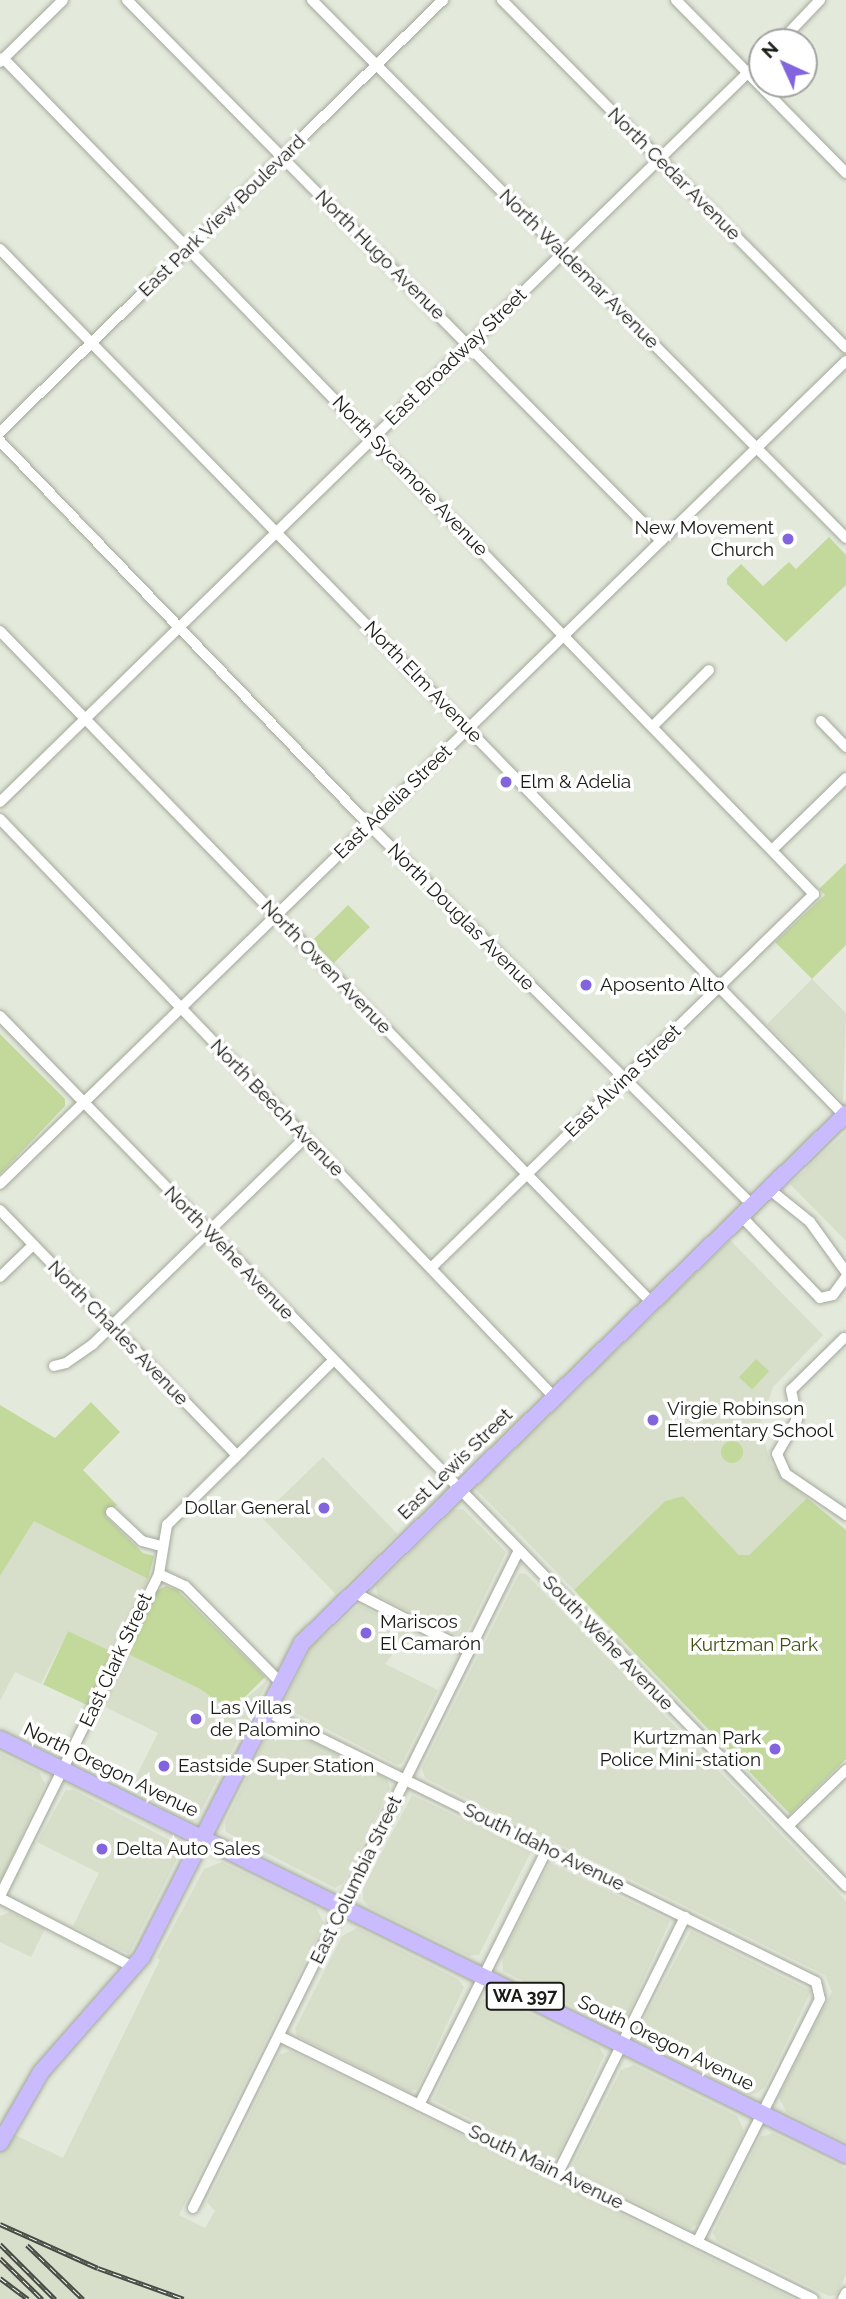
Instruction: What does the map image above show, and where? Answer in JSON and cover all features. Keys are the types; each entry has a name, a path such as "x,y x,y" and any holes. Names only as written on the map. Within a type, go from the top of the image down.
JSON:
{"main road":[{"name":"East Lewis Street","path":"0,2143 12,2118 52,2056 135,1968 172,1901 279,1682 302,1643 845,1115"},
{"name":"North Oregon Avenue","path":"0,1739 203,1839"},
{"name":"South Oregon Avenue","path":"203,1839 846,2155"}],"street":[{"path":"2,60 63,0"},
{"name":"North Hugo Avenue","path":"127,0 660,541"},
{"name":"North Waldemar Avenue","path":"312,0 846,538"},
{"name":"East Park View Boulevard","path":"0,432 443,0"},
{"name":"North Cedar Avenue","path":"502,0 846,348"},
{"path":"676,0 748,73"},
{"path":"793,28 820,0"},
{"name":"North Sycamore Avenue","path":"2,60 373,438 814,894"},
{"name":"East Broadway Street","path":"0,802 748,73"},
{"path":"772,98 846,173"},
{"name":"North Elm Avenue","path":"0,249 845,1115"},
{"name":"East Adelia Street","path":"0,1184 846,361"},
{"name":"North Douglas Avenue","path":"0,441 369,825 625,1079 746,1211 820,1298 833,1296 846,1275"},
{"name":"North Owen Avenue","path":"0,631 652,1303"},
{"path":"653,726 709,670"},
{"path":"821,721 846,747"},
{"path":"772,850 846,778"},
{"name":"North Beech Avenue","path":"0,819 554,1397"},
{"name":"East Alvina Street","path":"431,1268 814,894"},
{"name":"North Wehe Avenue","path":"0,1016 458,1490"},
{"path":"54,1366 79,1356 111,1327 305,1138"},
{"path":"769,1189 810,1222 846,1275"},
{"name":"North Charles Avenue","path":"0,1210 236,1454"},
{"path":"0,1277 33,1245"},
{"path":"844,1338 791,1390 797,1419 777,1454 786,1475 846,1515"},
{"path":"279,1682 185,1586 159,1574 161,1546 173,1516 333,1361"},
{"name":"South Wehe Avenue","path":"458,1490 846,1886"},
{"path":"111,1512 142,1541 161,1546"},
{"name":"East Columbia Street","path":"194,2208 518,1552"},
{"name":"East Clark Street","path":"0,1897 159,1574"},
{"path":"353,1592 469,1651"},
{"name":"South Idaho Avenue","path":"265,1711 685,1917 820,1987 820,1999 762,2114"},
{"path":"788,1826 846,1770"},
{"path":"419,2105 547,1849"},
{"path":"0,1897 135,1968"},
{"path":"558,2173 685,1917"},
{"name":"South Main Avenue","path":"279,2036 813,2299"},
{"path":"697,2242 762,2114"},
{"path":"843,2299 846,2293"}],"shaded area":[{"path":"812,979 846,1013 843,1102 767,1024"},
{"path":"846,1132 846,1241 790,1184"},
{"name":"Virgie Robinson Elementary School","path":"730,1240 823,1335 773,1387 760,1426 771,1464 807,1498 749,1555 739,1555 683,1496 665,1501 574,1590 475,1488"},
{"path":"323,1457 397,1534 335,1594 261,1517"},
{"path":"463,1509 506,1552 464,1638 378,1596 376,1586 453,1510"},
{"path":"34,1520 148,1579 114,1652 68,1631 41,1684 15,1672 0,1701 0,1576"},
{"path":"525,1573 846,1901 846,2142 786,2112 779,2097 832,1992 825,1975 425,1778 422,1768 519,1574"},
{"path":"359,1605 410,1631 385,1664 438,1690 402,1763 397,1765 282,1706 311,1647"},
{"path":"124,1652 200,1689 231,1711 268,1680 199,1815 186,1816 130,1789 158,1733 99,1704"},
{"path":"278,1725 387,1779 390,1788 343,1883 335,1888 226,1832 225,1823 270,1728"},
{"path":"0,1753 39,1772 45,1784 0,1883"},
{"path":"66,1790 74,1790 177,1844 179,1855 129,1954 73,1926 99,1873 37,1842"},
{"path":"412,1795 531,1852 479,1955 469,1956 369,1907 363,1900 363,1888"},
{"path":"222,1862 316,1908 324,1923 179,2215 205,2228 215,2211 207,2202 279,2055 290,2051 793,2299 0,2299 0,2128 63,2158 160,1960 157,1958 204,1869"},
{"path":"550,1863 670,1921 626,2018 619,2024 610,2025 503,1971 502,1956"},
{"path":"10,1912 45,1929 31,1957 0,1942 0,1916"},
{"path":"357,1928 458,1979 464,1987 417,2089 410,2092 297,2036 295,2029 342,1936"},
{"path":"691,1931 811,1991 765,2087 757,2093 749,2095 647,2044 641,2035 641,2025"},
{"path":"487,1997 495,1997 599,2047 604,2055 557,2157 552,2160 433,2100 479,2002"},
{"path":"634,2065 737,2116 744,2131 698,2224 690,2229 577,2173 573,2164 621,2070"},
{"path":"773,2133 846,2169 846,2275 836,2295 829,2296 717,2241 713,2233 760,2137"}],"green space":[{"path":"829,537 846,555 846,585 786,642 727,584 727,578 741,564 763,586 789,562 796,569"},
{"path":"846,863 846,945 812,979 775,942 825,895 819,889"},
{"path":"348,905 370,927 334,963 312,941"},
{"path":"0,1034 65,1099 65,1106 0,1174"},
{"path":"756,1359 769,1371 752,1390 739,1377"},
{"path":"91,1402 120,1432 83,1470 117,1505 105,1516 143,1553 154,1556 148,1579 34,1521 0,1576 0,1405 55,1438"},
{"path":"732,1441 742,1448 743,1452 736,1462 732,1463 722,1456 721,1452 728,1442"},
{"name":"Kurtzman Park","path":"683,1496 739,1555 749,1555 807,1498 846,1530 846,1759 790,1814 574,1590 665,1501"},
{"path":"166,1586 177,1590 265,1677 231,1711 200,1689 124,1652 153,1593"},
{"path":"68,1631 114,1653 89,1706 43,1684"}],"railway":[{"path":"0,2224 98,2268 184,2299"},
{"path":"0,2244 55,2299"},
{"path":"27,2245 83,2299"},
{"path":"0,2258 42,2299"},
{"path":"0,2278 28,2299"}],"place":[{"name":"New Movement Church","path":"788,539"},
{"name":"Elm & Adelia","path":"506,782"},
{"name":"Aposento Alto","path":"586,985"},
{"name":"Virgie Robinson Elementary School","path":"653,1420"},
{"name":"Dollar General","path":"324,1508"},
{"name":"Mariscos El Camarón","path":"366,1633"},
{"name":"Las Villas de Palomino","path":"196,1719"},
{"name":"Kurtzman Park Police Mini-station","path":"775,1749"},
{"name":"Eastside Super Station","path":"164,1766"},
{"name":"Delta Auto Sales","path":"102,1849"}]}
